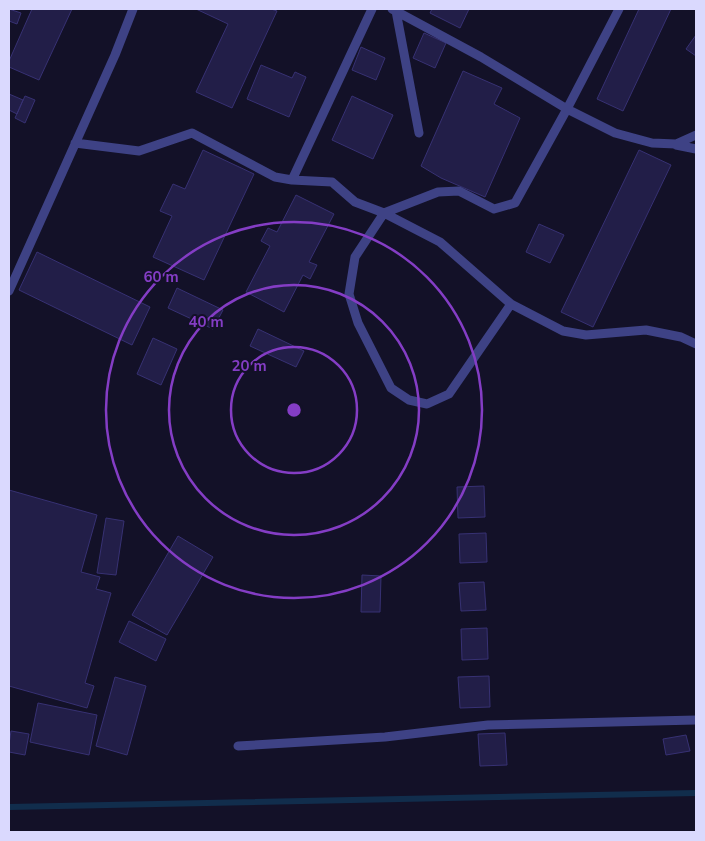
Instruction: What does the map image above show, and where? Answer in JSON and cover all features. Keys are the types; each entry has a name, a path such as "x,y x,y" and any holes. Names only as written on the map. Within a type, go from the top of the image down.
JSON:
{"lane":[{"path":"9,291 115,55 133,9"},
{"path":"292,180 372,9"},
{"path":"511,304 449,394 427,404 409,400 391,388 358,323 349,294 355,257 384,213 438,192 459,191 494,209 515,204 619,9"},
{"path":"394,10 481,57 567,109 616,133 652,143 676,144 696,149"},
{"path":"394,10 419,133"},
{"path":"75,143 138,151 192,133 275,177 292,180 332,182 355,202 384,213 440,242 511,304 563,331 586,334 646,330 681,337 696,344"},
{"path":"676,144 696,136"},
{"path":"238,746 385,738 488,725 696,720"}],"building":[{"path":"9,9 21,13 17,24 9,21"},
{"path":"32,9 72,9 39,80 9,67 9,61"},
{"path":"196,9 271,9 277,11 232,108 196,92 228,24"},
{"path":"432,9 469,9 460,28 430,13"},
{"path":"639,9 671,9 623,111 597,99"},
{"path":"424,33 446,43 435,68 413,58"},
{"path":"696,35 696,56 686,49"},
{"path":"361,47 385,58 376,80 352,70"},
{"path":"261,65 292,78 295,72 306,77 289,117 247,99"},
{"path":"463,71 502,88 494,104 520,118 485,197 441,178 421,166"},
{"path":"9,94 23,100 17,114 9,110"},
{"path":"25,96 35,100 25,123 15,118"},
{"path":"352,96 393,115 373,159 332,140"},
{"path":"203,150 254,174 204,280 153,257 172,216 160,211 173,184 185,189"},
{"path":"639,150 671,165 593,327 561,312"},
{"path":"296,195 334,214 309,262 317,265 310,279 303,275 284,312 246,292 270,246 261,241 268,228 277,232"},
{"path":"539,224 564,235 550,263 526,252"},
{"path":"37,252 150,307 132,345 19,290"},
{"path":"177,288 223,310 213,329 168,308"},
{"path":"258,329 304,351 296,367 250,346"},
{"path":"153,338 177,349 161,385 137,374"},
{"path":"484,486 485,517 458,518 457,487"},
{"path":"9,490 97,515 81,572 100,577 96,589 111,593 85,683 94,686 87,708 9,686"},
{"path":"106,518 124,521 116,575 97,573"},
{"path":"486,533 487,562 460,563 459,534"},
{"path":"178,536 213,557 167,635 132,615"},
{"path":"362,575 381,576 380,612 361,612"},
{"path":"484,582 486,610 461,611 459,583"},
{"path":"129,621 166,639 156,661 119,642"},
{"path":"487,628 488,659 462,660 461,629"},
{"path":"489,676 490,707 460,708 458,677"},
{"path":"115,677 146,686 127,755 96,746"},
{"path":"38,703 97,715 89,755 30,742"},
{"path":"11,731 29,734 25,755 9,752"},
{"path":"505,733 507,765 480,766 478,734"},
{"path":"686,735 690,751 666,755 663,739"}],"waterway":[{"path":"9,807 696,793"}]}
